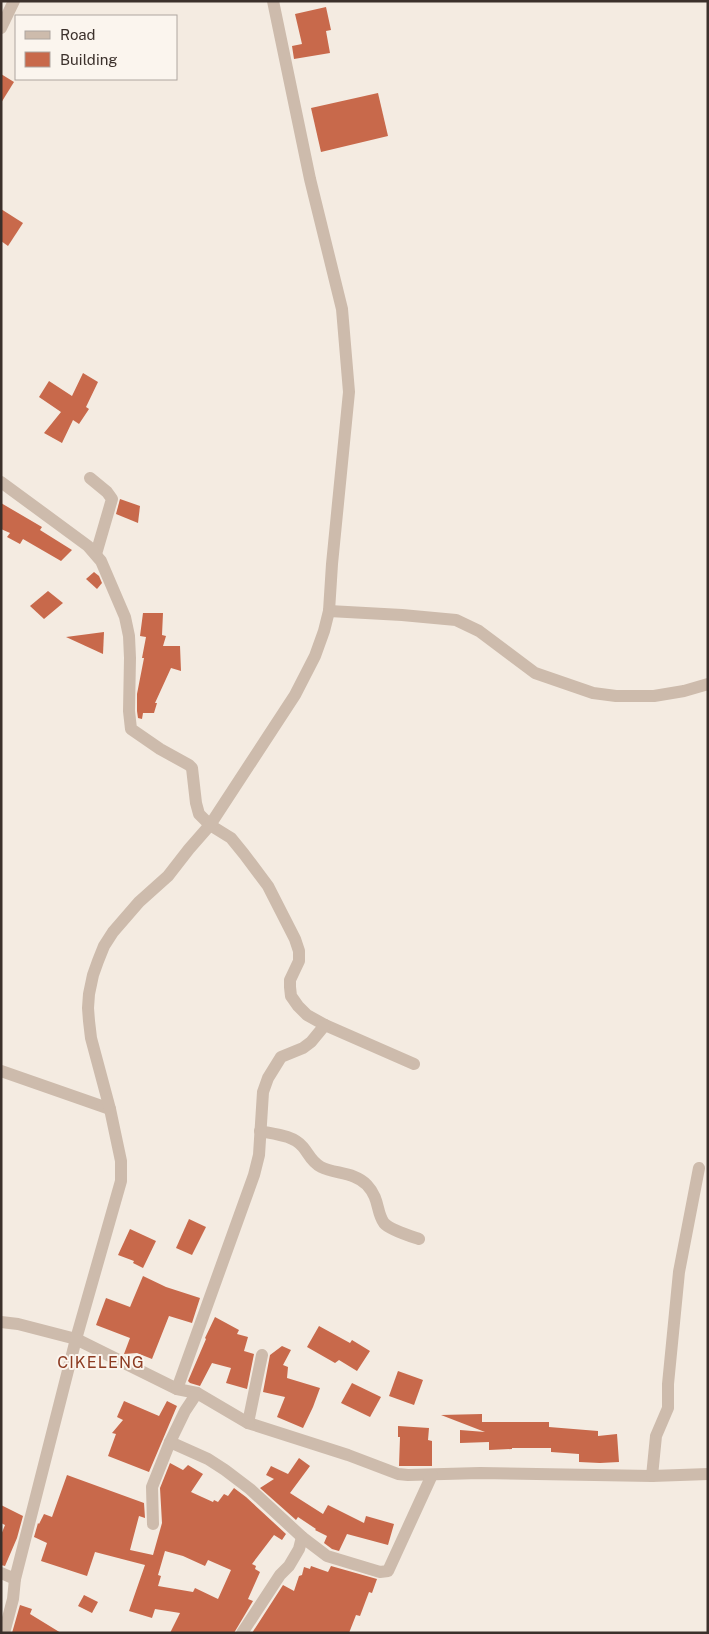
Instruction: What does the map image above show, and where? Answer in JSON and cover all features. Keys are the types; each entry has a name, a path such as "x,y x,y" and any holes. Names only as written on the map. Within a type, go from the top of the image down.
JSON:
{"street":[{"path":"1,28 14,1"},
{"path":"4,1633 13,1600 15,1579 76,1339 121,1181 121,1161 110,1109 91,1038 88,1008 93,975 113,932 139,902 168,876 210,825 295,695 315,656 330,611 332,564 349,392 342,309 310,179 273,1"},
{"path":"90,478 107,492 112,499 96,554"},
{"path":"1,482 88,546 100,561 125,617 129,636 129,711 131,729 192,768 199,814 210,825 231,838 268,886 300,951 299,961 290,980 291,996 307,1015 324,1025 414,1064"},
{"path":"330,611 456,620 479,631 535,673 593,693 616,696 654,696 684,691 708,684"},
{"path":"177,1389 254,1175 259,1154 263,1092 281,1057 303,1048 324,1025"},
{"path":"1,1071 110,1109"},
{"path":"260,1131 286,1136 303,1147 310,1158 320,1167 354,1176 365,1183 375,1194 383,1222 388,1227 419,1239"},
{"path":"652,1476 656,1436 668,1408 668,1384 679,1272 699,1168"},
{"path":"1,1322 18,1324 76,1339 177,1389 197,1393 248,1423 348,1455 398,1474 480,1473 652,1476 708,1474"},
{"path":"248,1423 262,1355"},
{"path":"153,1524 152,1487 170,1442 185,1411 197,1393"},
{"path":"170,1442 208,1459 225,1470 250,1489 302,1537 327,1556 380,1572 388,1571 432,1475"},
{"path":"242,1633 280,1575 289,1566 299,1549 302,1537"},
{"path":"1,1573 15,1579"}],"building":[{"path":"326,7 331,30 326,31 330,53 294,59 292,46 302,44 295,14"},
{"path":"1,74 14,82 1,103"},
{"path":"378,93 388,136 321,152 311,108"},
{"path":"1,209 23,223 8,246 1,241"},
{"path":"83,373 98,382 86,407 89,409 79,424 73,420 62,443 44,433 61,412 39,397 49,381 72,396"},
{"path":"120,499 140,506 138,523 116,514"},
{"path":"1,503 42,527 40,530 72,550 61,561 23,539 20,544 7,537 10,533 1,529"},
{"path":"94,572 99,576 102,583 97,589 86,579"},
{"path":"48,591 63,603 44,619 30,606"},
{"path":"143,613 163,613 162,635 166,636 163,646 180,646 181,671 171,668 155,703 157,703 154,713 143,713 142,719 138,718 137,694 146,637 140,636"},
{"path":"104,632 103,654 66,637"},
{"path":"189,1219 206,1227 192,1255 176,1248"},
{"path":"130,1229 156,1241 143,1268 133,1263 134,1261 118,1255"},
{"path":"143,1276 166,1287 200,1298 192,1323 169,1316 152,1359 137,1353 124,1354 130,1338 96,1325 106,1298 130,1307"},
{"path":"215,1317 239,1330 237,1334 248,1337 244,1351 254,1354 247,1389 226,1383 231,1368 212,1363 200,1386 188,1381"},
{"path":"319,1326 350,1343 352,1340 370,1351 357,1371 339,1360 335,1363 307,1347"},
{"path":"282,1346 291,1350 283,1365 288,1367 287,1378 320,1388 303,1428 277,1417 285,1397 263,1392 270,1355"},
{"path":"398,1371 423,1380 414,1405 389,1396"},
{"path":"352,1383 381,1397 370,1417 341,1403"},
{"path":"124,1401 159,1416 167,1401 177,1406 149,1472 108,1456 116,1434 112,1433 123,1420 117,1417"},
{"path":"482,1414 482,1422 549,1422 549,1427 598,1431 598,1436 617,1434 619,1462 579,1462 579,1454 551,1452 551,1448 489,1450 489,1442 460,1443 460,1430 485,1432 441,1415"},
{"path":"398,1426 429,1428 428,1440 432,1441 432,1466 399,1466 400,1437 398,1437"},
{"path":"299,1458 310,1466 290,1493 323,1514 328,1505 364,1523 366,1516 394,1524 388,1545 347,1534 339,1551 332,1549 324,1543 327,1536 315,1530 298,1517 296,1520 260,1488 274,1479 266,1475 271,1466 288,1474"},
{"path":"170,1463 183,1470 188,1465 203,1474 191,1492 213,1502 214,1500 218,1502 224,1494 228,1496 234,1488 286,1534 282,1540 274,1535 252,1564 260,1572 248,1599 253,1601 234,1633 170,1633 180,1613 155,1609 152,1618 129,1611 145,1565 95,1552 87,1576 41,1561 47,1543 34,1537 38,1523 44,1514 52,1517 67,1475 144,1503 145,1518 139,1516 130,1550 153,1555 162,1523 160,1488","holes":["165,1551 183,1556 205,1566 208,1560 231,1570 218,1599 195,1588 193,1592 158,1586 161,1576 158,1575"]},
{"path":"1,1505 23,1516 17,1538 5,1566 1,1565 1,1535 5,1525 1,1523"},
{"path":"311,1566 328,1572 331,1566 377,1579 372,1593 369,1592 360,1616 356,1615 349,1633 252,1633 283,1585 294,1591 304,1567 310,1569"},
{"path":"84,1595 98,1602 92,1613 78,1606"},
{"path":"20,1605 32,1609 30,1614 61,1633 12,1633"}],"district":[{"name":"CIKELENG","path":"101,1362"}]}
